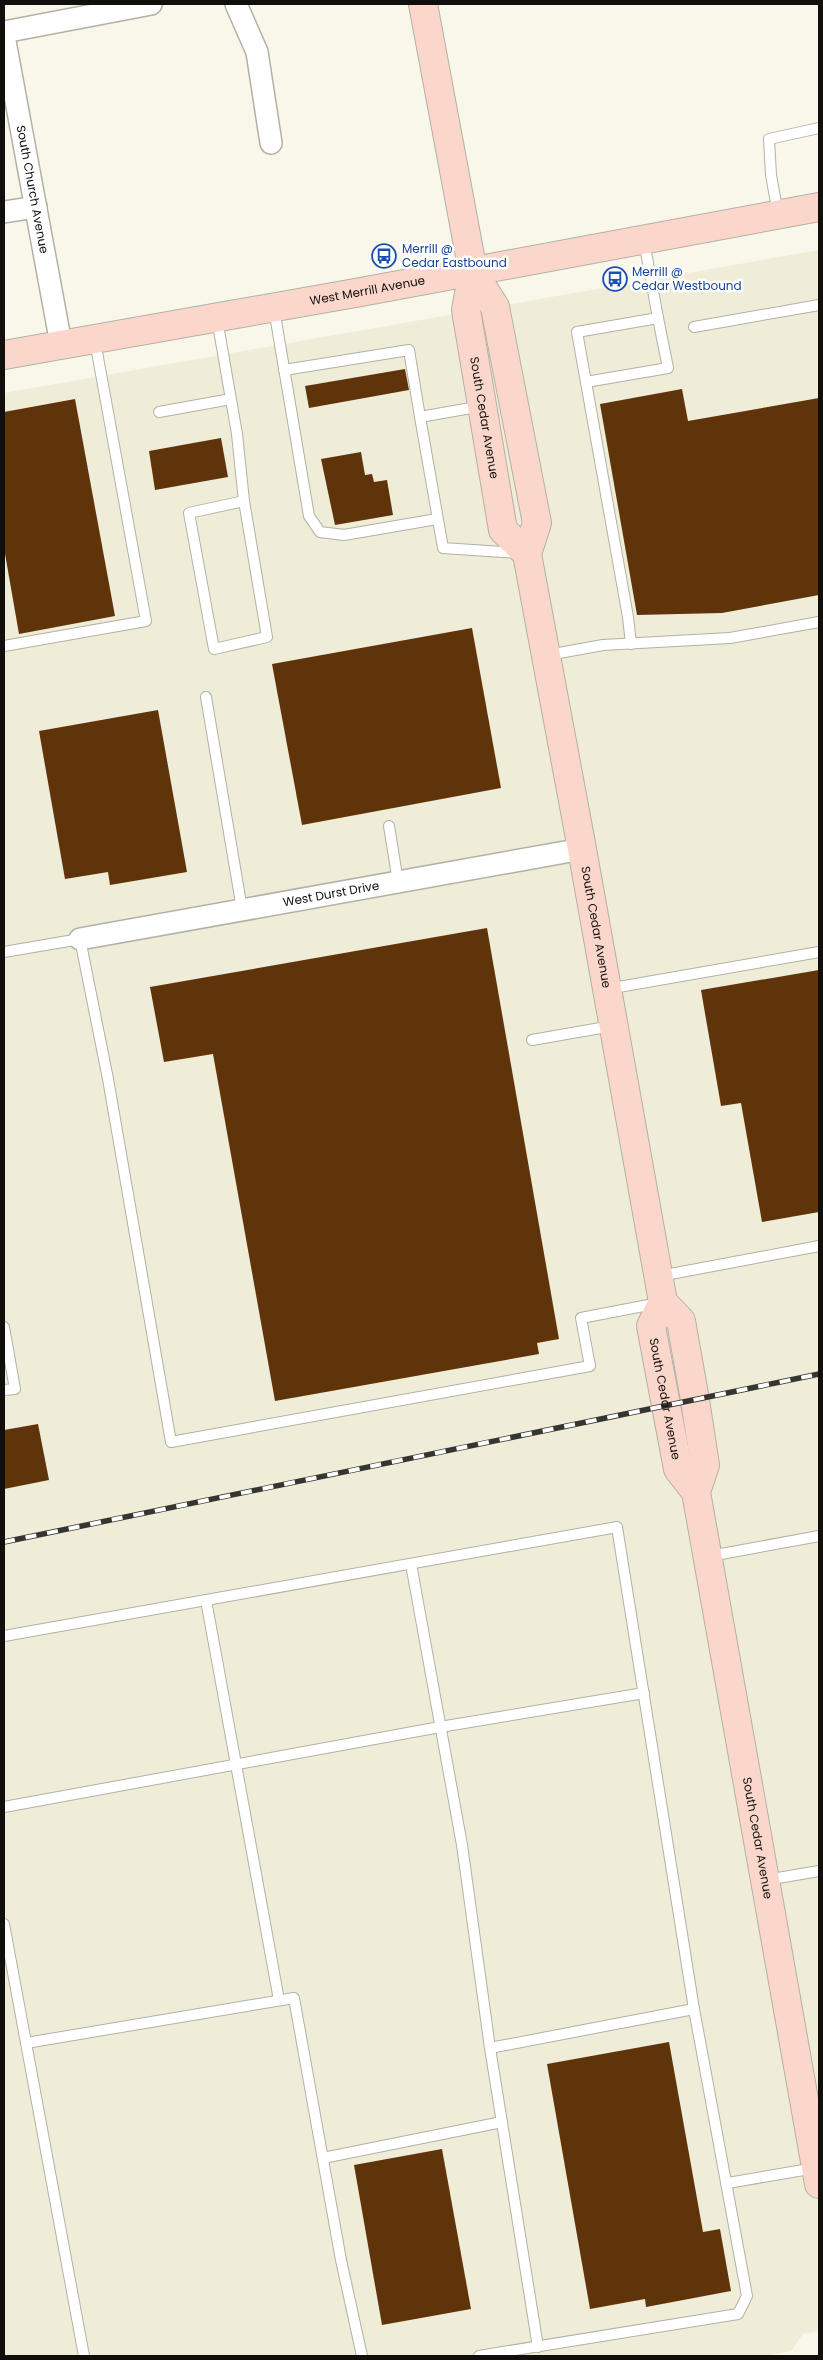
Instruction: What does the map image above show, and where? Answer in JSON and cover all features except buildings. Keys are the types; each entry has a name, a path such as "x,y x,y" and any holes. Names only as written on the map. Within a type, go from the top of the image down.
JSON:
{"main road":[{"name":"South Cedar Avenue","path":"423,4 473,272 466,310 503,530 527,554"},
{"name":"West Merrill Avenue","path":"4,355 94,337 274,308 644,241 819,207"},
{"name":"South Cedar Avenue","path":"473,272 495,307 537,523 527,554 663,1302 651,1326 678,1469 696,1492 818,2176"}],"street":[{"path":"4,34 151,4"},
{"path":"236,4 257,52 271,143"},
{"name":"South Church Avenue","path":"4,34 61,344"},
{"path":"4,212 36,207"},
{"name":"West Durst Drive","path":"80,939 582,849"}],"lane":[{"path":"778,215 771,174 769,140 819,128"},
{"path":"586,382 668,368 644,241"},
{"path":"694,327 819,305"},
{"path":"274,308 309,516 320,532 344,536 437,519"},
{"path":"216,318 237,434 244,501 267,637 214,649 189,513 244,501"},
{"path":"631,644 628,617 577,332 658,318"},
{"path":"4,646 146,621 94,337"},
{"path":"284,370 409,350 443,548 527,554"},
{"path":"159,412 231,399"},
{"path":"420,417 483,406"},
{"path":"547,656 603,645 730,638 819,622"},
{"path":"206,698 242,909"},
{"path":"389,826 398,882"},
{"path":"4,952 80,939 108,1079 171,1442 590,1366 581,1318 663,1302"},
{"path":"606,989 819,952"},
{"path":"532,1040 613,1026"},
{"path":"658,1276 819,1246"},
{"path":"4,1327 15,1388 4,1390"},
{"path":"4,1636 617,1527 694,2009 728,2183 747,2296 738,2314 504,2354 479,2356"},
{"path":"707,1557 819,1536"},
{"path":"411,1564 462,1844 490,2048 538,2347"},
{"path":"206,1600 279,2000"},
{"path":"4,1807 440,1727 644,1693"},
{"path":"766,1880 819,1871"},
{"path":"4,1924 84,2356"},
{"path":"26,2043 294,1998 362,2356"},
{"path":"490,2048 694,2009"},
{"path":"323,2158 502,2122"},
{"path":"728,2183 818,2176"}],"shaded area":[{"path":"819,250 819,2331 803,2334 791,2351 765,2356 4,2356 4,393"}],"railway":[{"path":"4,1542 819,1374"}],"place":[{"name":"Merrill @ Cedar Eastbound","path":"384,256"},
{"name":"Merrill @ Cedar Westbound","path":"615,279"}]}
